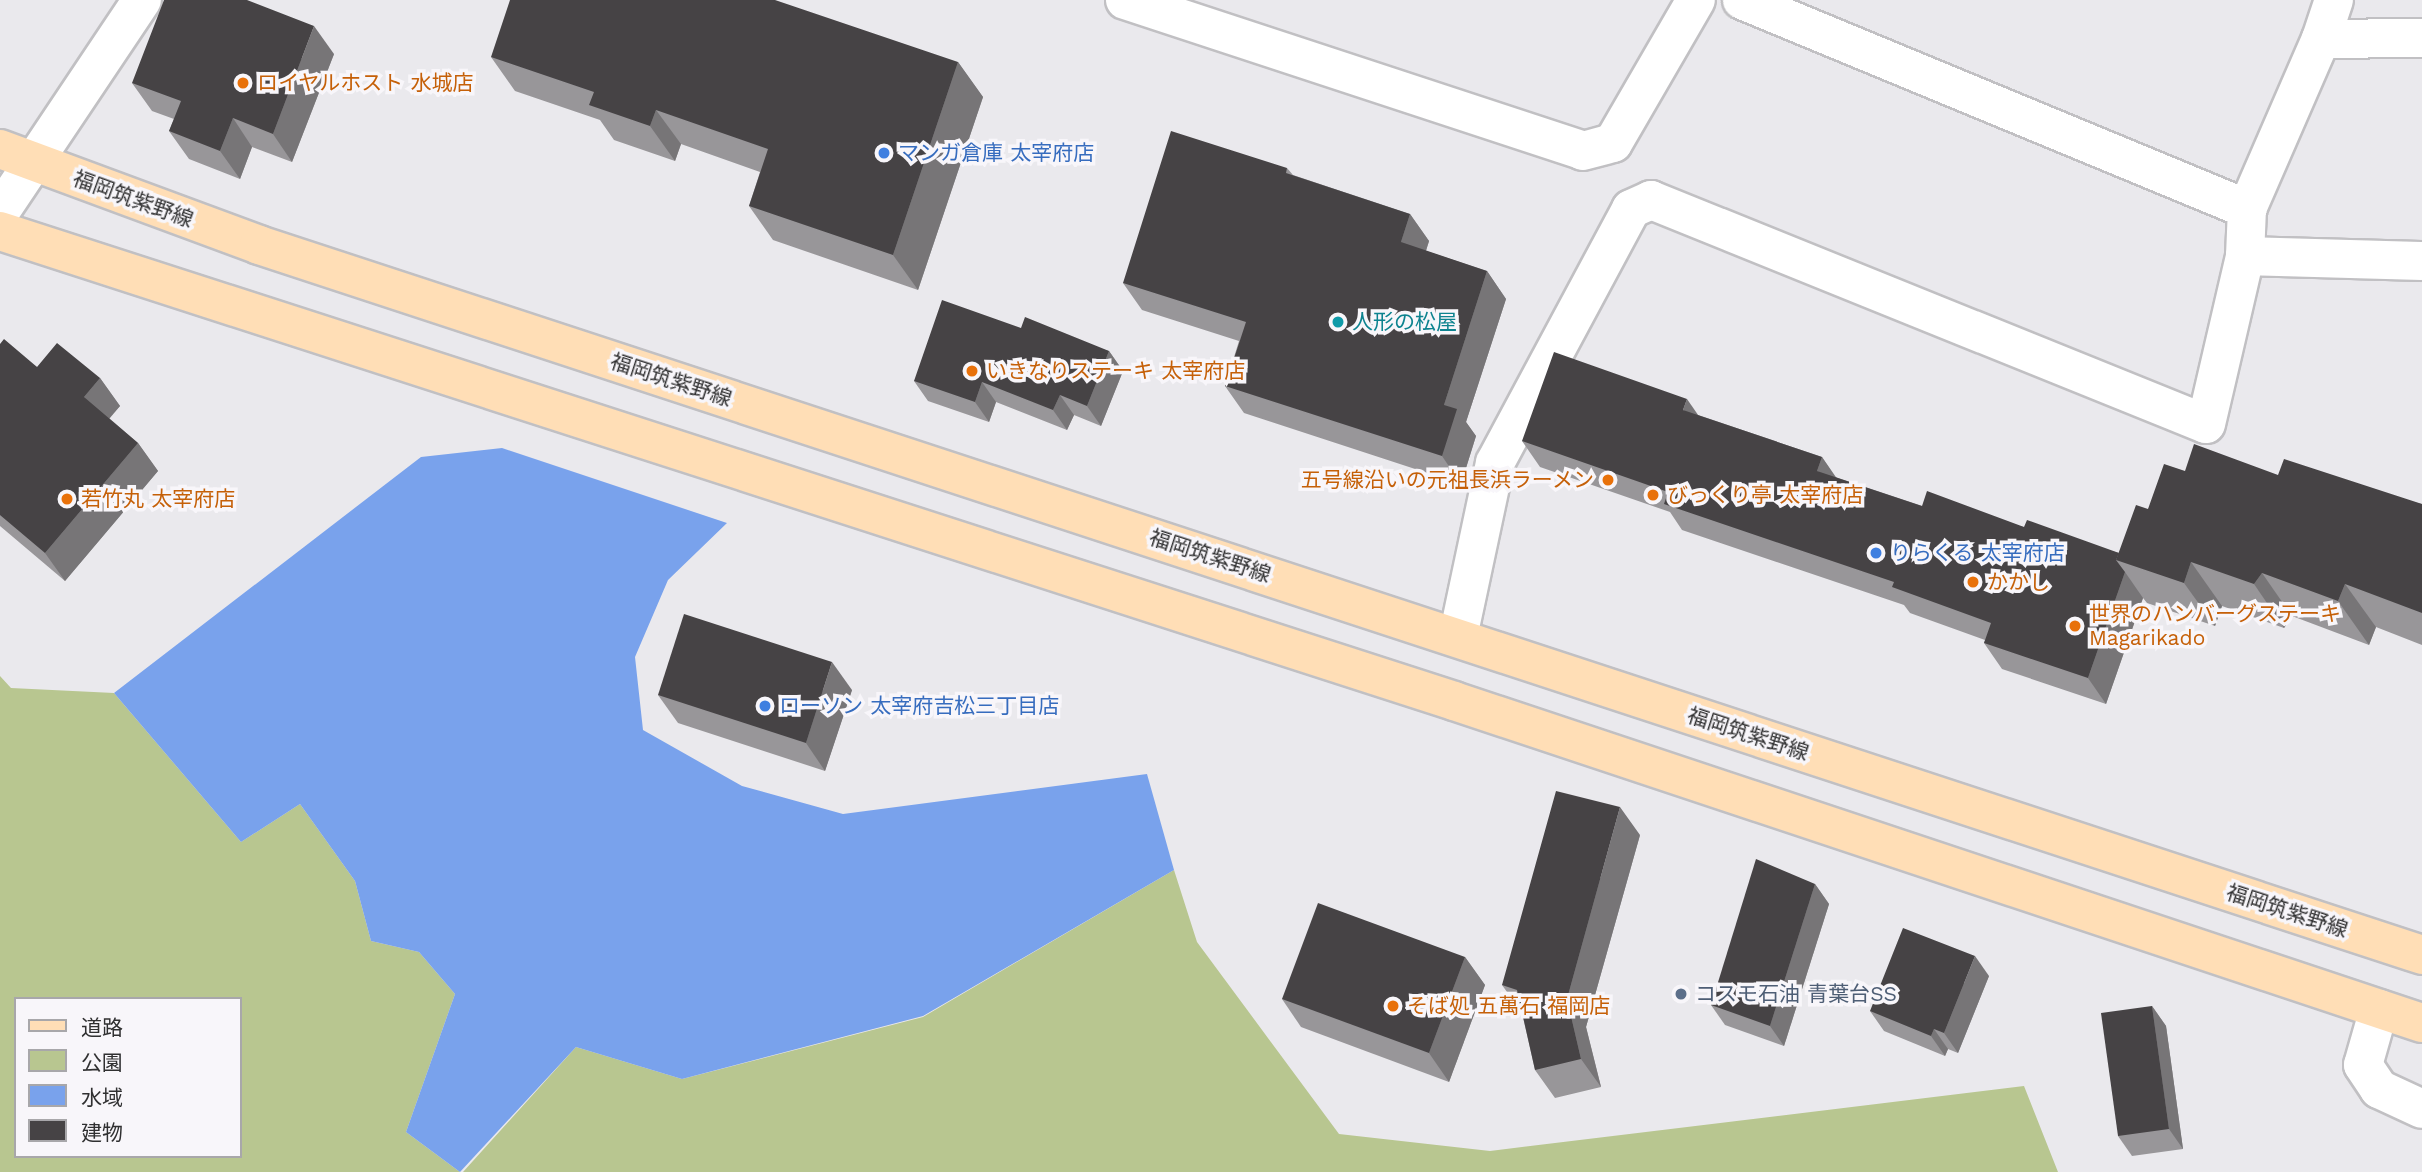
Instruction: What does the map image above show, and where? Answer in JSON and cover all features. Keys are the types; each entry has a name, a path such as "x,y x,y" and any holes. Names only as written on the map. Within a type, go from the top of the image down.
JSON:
{"main road":[{"name":"福岡筑紫野線","path":"17,156 259,245 2422,955"},
{"path":"0,232 1454,701 2422,1023"}],"street":[{"path":"0,212 17,156 142,0"},
{"path":"1125,0 1583,151 1613,144 1696,0"},
{"path":"1741,0 2247,209"},
{"path":"1458,637 1495,463 1632,209 1651,200 2206,424 2245,256 2247,209 2322,39 2334,0"},
{"path":"2322,39 2422,38"},
{"path":"2245,256 2422,261"},
{"path":"2379,1009 2362,1065 2379,1089 2422,1109"}],"green space":[{"path":"0,676 11,688 114,693 241,842 300,804 355,881 371,941 419,952 455,994 406,1132 460,1172 0,1172"},
{"path":"1174,870 1197,942 1339,1134 1490,1151 2024,1086 2058,1172 463,1172 576,1047 682,1079 923,1017"}],"water":[{"path":"502,448 727,523 668,580 635,657 643,730 742,786 843,814 1147,774 1174,870 923,1016 682,1079 576,1047 460,1172 406,1132 455,994 419,952 371,941 355,881 300,804 241,842 114,693 421,457"}],"building":[{"name":"ロイヤルホスト 水城店","path":"164,0 247,0 314,26 273,134 233,118 220,151 169,131 181,101 132,83"},
{"name":"マンガ倉庫 太宰府店","path":"510,0 775,0 958,62 893,255 749,206 768,149 656,110 650,126 589,105 594,92 491,57"},
{"path":"1171,131 1287,168 1286,173 1410,214 1401,242 1487,271 1444,405 1457,409 1442,456 1225,386 1246,322 1123,283"},
{"path":"942,300 1021,328 1025,317 1109,351 1087,406 1060,395 1053,410 982,382 975,402 914,381"},
{"name":"若竹丸 太宰府店","path":"4,339 37,367 57,343 100,378 84,397 138,443 45,553 0,515 0,344"},
{"path":"1554,352 1687,399 1683,410 1822,457 1817,471 1922,506 1927,491 2024,527 2027,520 2119,553 2116,560 2125,572 2088,678 1984,643 1991,623 1892,587 1894,582 1664,504 1668,492 1522,441"},
{"path":"2194,444 2278,475 2284,459 2422,504 2422,613 2345,584 2338,601 2262,573 2254,584 2191,562 2184,583 2116,560 2136,505 2148,509 2164,464 2185,471"},
{"name":"ローソン 太宰府吉松三丁目店","path":"684,614 832,662 806,743 658,695"},
{"path":"1556,791 1620,807 1567,999 1581,1059 1535,1070 1517,990 1502,985"},
{"path":"1756,859 1815,884 1770,1026 1711,1005"},
{"name":"そば処 五萬石 福岡店","path":"1318,903 1465,957 1429,1053 1282,999"},
{"path":"1903,928 1975,956 1944,1033 1934,1029 1931,1036 1870,1011"},
{"path":"2152,1006 2169,1129 2118,1136 2101,1013"}],"place":[{"name":"ロイヤルホスト 水城店","path":"243,83"},
{"name":"マンガ倉庫 太宰府店","path":"884,153"},
{"name":"人形の松屋","path":"1338,322"},
{"name":"いきなりステーキ 太宰府店","path":"972,371"},
{"name":"五号線沿いの元祖長浜ラーメン","path":"1608,480"},
{"name":"びっくり亭 太宰府店","path":"1653,495"},
{"name":"若竹丸 太宰府店","path":"67,499"},
{"name":"りらくる 太宰府店","path":"1876,553"},
{"name":"かかし","path":"1973,582"},
{"name":"世界のハンバーグステーキ Magarikado","path":"2075,626"},
{"name":"ローソン 太宰府吉松三丁目店","path":"765,706"},
{"name":"コスモ石油 青葉台SS","path":"1681,994"},
{"name":"そば処 五萬石 福岡店","path":"1393,1006"}]}
